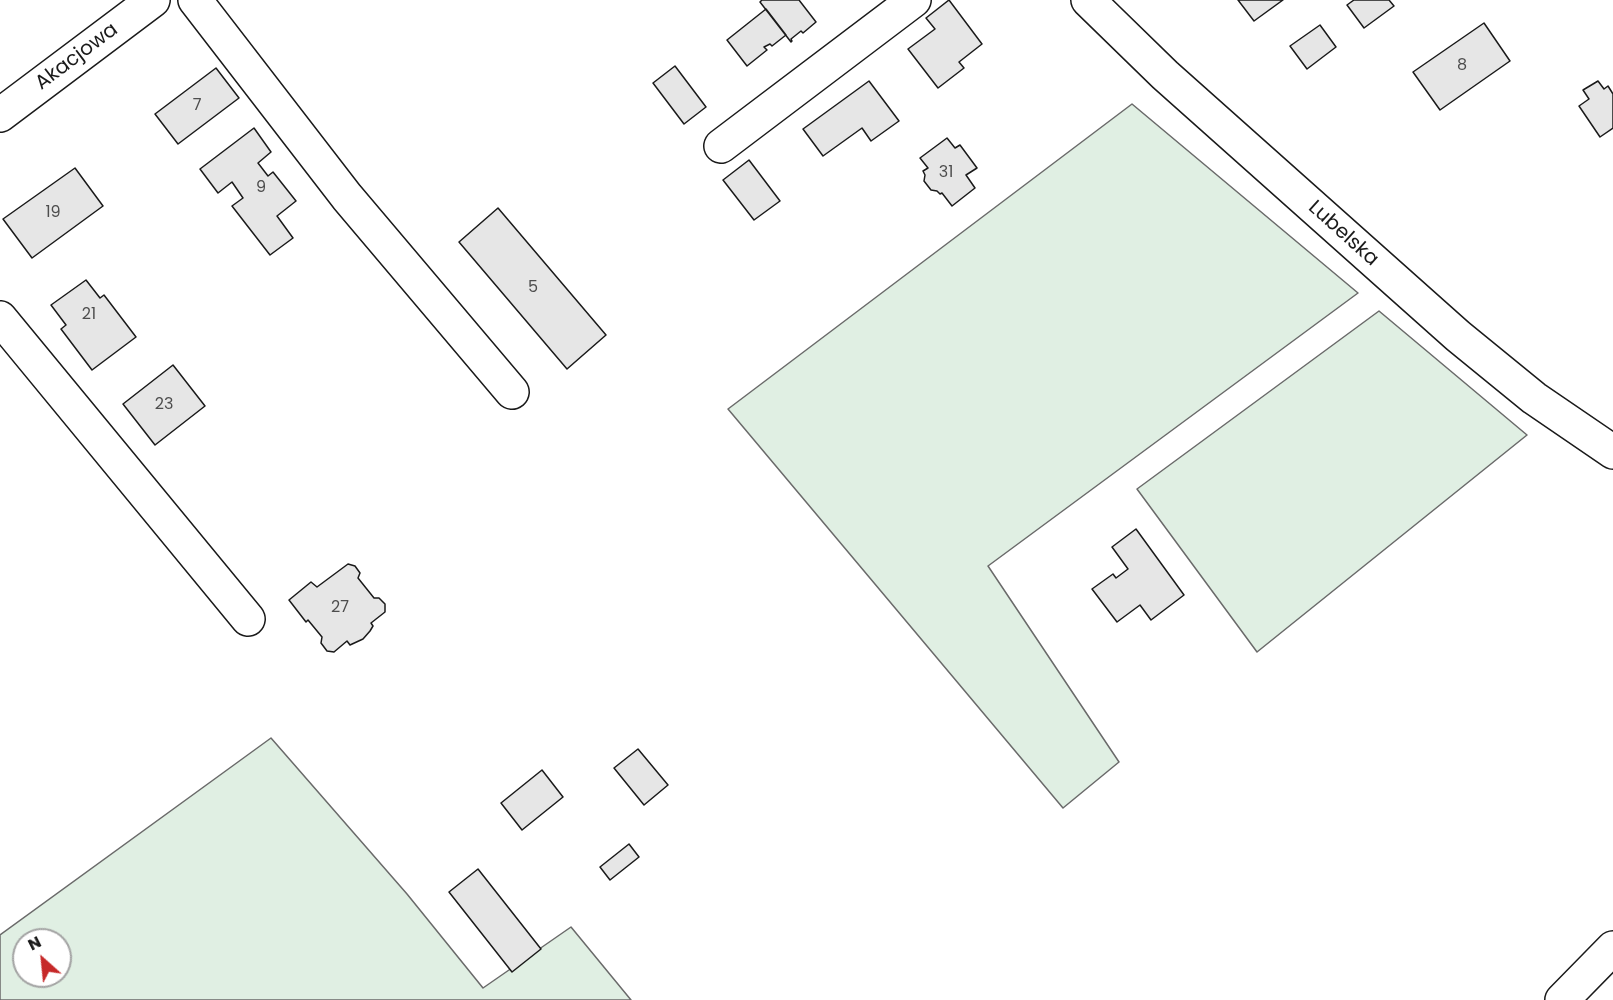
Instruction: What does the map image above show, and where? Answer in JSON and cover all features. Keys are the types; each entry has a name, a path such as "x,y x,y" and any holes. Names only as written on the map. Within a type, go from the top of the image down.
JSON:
{"street":[{"name":"Akacjowa","path":"0,115 153,0"},
{"path":"195,0 347,197 512,393"},
{"path":"721,146 914,0"},
{"name":"Lubelska","path":"1088,0 1165,75 1458,336 1534,398 1613,452"},
{"path":"0,318 248,619"},
{"path":"1562,1000 1613,948"}],"green space":[{"path":"1132,104 1358,293 988,566 1119,762 1063,808 728,409"},
{"path":"1379,311 1527,435 1257,652 1137,489"},
{"path":"271,738 407,894 483,988 571,927 631,1000 0,1000 0,935"}],"building":[{"path":"762,0 799,0 816,22 791,39 791,42 760,2"},
{"path":"949,0 982,44 959,62 964,68 938,88 908,49 935,29 926,18"},
{"path":"1238,0 1283,0 1254,21"},
{"path":"1354,0 1389,0 1394,6 1364,28 1347,5"},
{"path":"766,9 786,35 772,46 770,44 764,47 767,50 747,66 727,40"},
{"path":"1484,23 1510,61 1440,110 1413,72"},
{"path":"1320,25 1336,47 1307,69 1290,46"},
{"path":"675,66 706,107 684,124 653,83"},
{"path":"216,68 239,98 178,144 155,114"},
{"path":"869,81 899,121 871,141 862,128 823,156 803,129"},
{"path":"1598,81 1604,89 1608,86 1613,94 1613,128 1600,137 1579,106 1589,99 1583,90"},
{"path":"254,128 271,152 258,163 268,176 273,172 296,201 277,216 293,238 270,255 232,206 243,198 232,182 218,193 200,169"},
{"path":"947,138 955,148 960,145 977,168 966,175 975,188 952,206 942,193 931,190 924,181 923,171 928,168 920,158"},
{"path":"749,160 780,201 754,220 723,180"},
{"path":"75,168 103,206 32,258 3,219"},
{"path":"498,208 606,335 567,369 459,242"},
{"path":"86,280 100,298 104,295 136,337 92,370 61,329 66,325 51,305"},
{"path":"173,365 205,406 155,445 123,404"},
{"path":"1136,529 1184,595 1151,620 1140,605 1117,622 1092,589 1113,574 1116,578 1128,569 1112,547"},
{"path":"348,564 355,566 360,573 358,578 374,598 379,598 385,604 385,612 371,623 373,626 363,639 350,645 347,641 334,652 327,651 321,643 322,637 308,620 306,622 289,600 311,582 317,587"},
{"path":"638,749 668,785 644,805 614,768"},
{"path":"542,770 563,797 522,830 501,803"},
{"path":"629,844 639,857 610,880 600,867"},
{"path":"478,869 541,949 512,972 449,892"}]}
